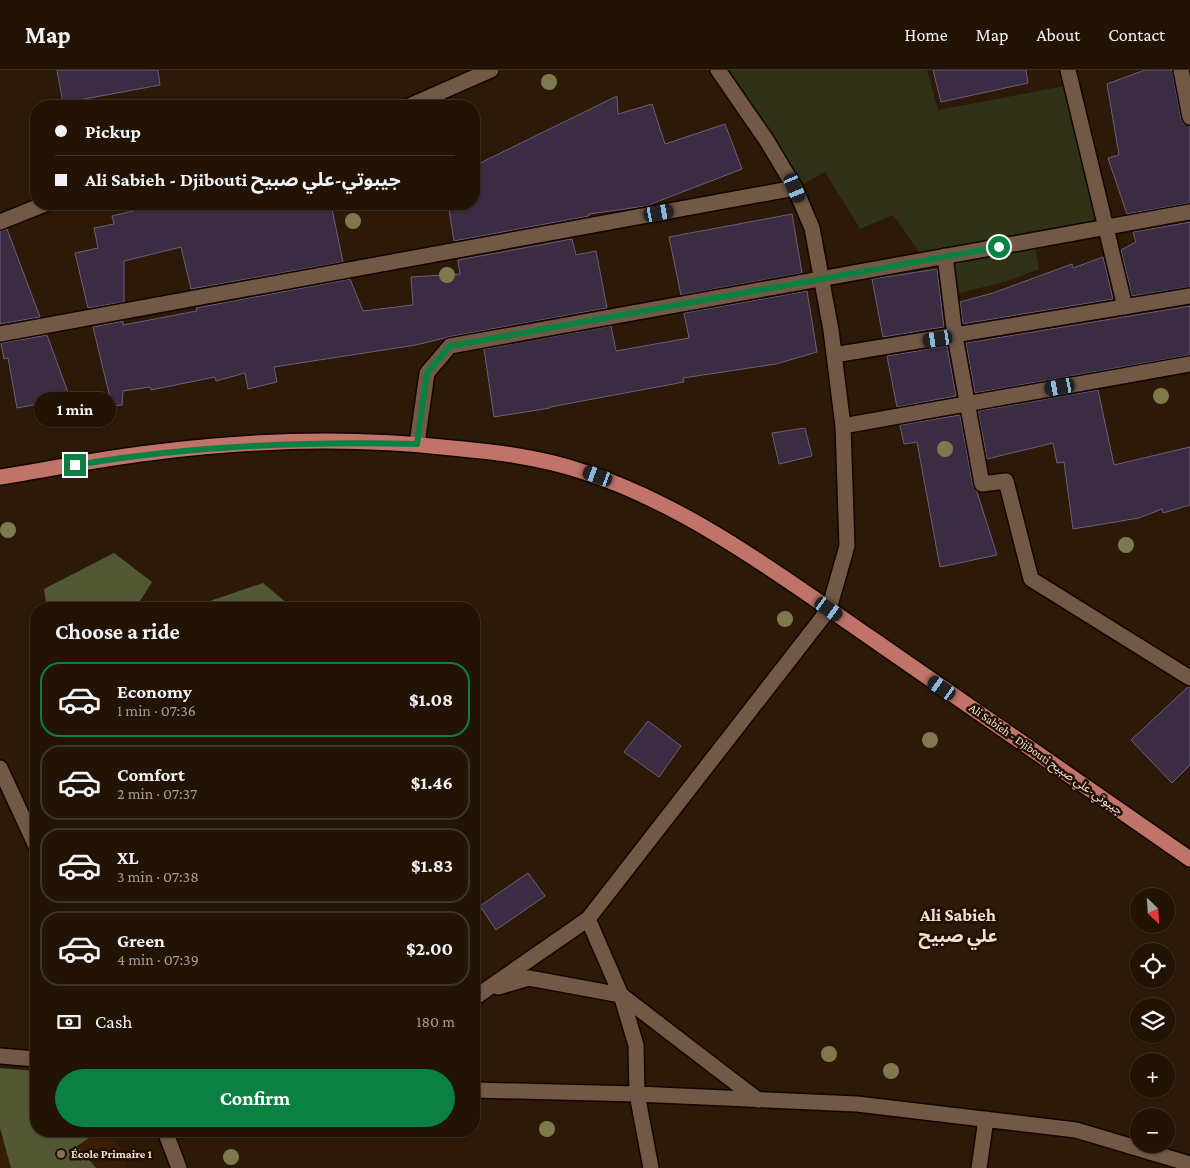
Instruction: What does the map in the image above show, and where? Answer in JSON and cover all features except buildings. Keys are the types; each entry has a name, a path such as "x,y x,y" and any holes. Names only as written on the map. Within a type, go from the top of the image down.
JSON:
{"main road":[{"name":"Ali Sabieh - Djibouti جيبوتي-علي صبيح","path":"0,477 150,453 207,448 340,442 417,444 521,456 579,470 635,490 688,517 829,609 1188,854"}],"street":[{"path":"422,100 490,70"},
{"path":"480,993 588,919 829,609 847,546 842,426 834,356 812,228 795,188 767,141 718,70"},
{"path":"1068,70 1125,307"},
{"path":"1180,70 1190,117"},
{"path":"0,334 795,188"},
{"path":"0,222 30,210"},
{"path":"417,444 427,373 450,346 1190,212"},
{"path":"945,256 955,336 982,484 1006,481 1031,579 1190,678"},
{"path":"834,356 1190,296"},
{"path":"842,426 1190,364"},
{"path":"0,768 30,833"},
{"path":"588,919 621,996 636,1045 637,1094 651,1168"},
{"path":"480,994 529,978 621,996 758,1100"},
{"path":"0,1056 30,1058"},
{"path":"480,1090 637,1094 857,1104 1076,1130 1190,1164"},
{"path":"979,1168 986,1119"},
{"path":"167,1137 179,1168"}],"shaded area":[{"name":"École Primaire 1","path":"30,1133 30,1137 115,1137 128,1168 0,1168 0,1140"}],"green space":[{"path":"726,70 927,70 938,110 1065,86 1095,220 1033,233 1039,269 1008,281 956,294 954,247 920,253 893,215 860,229 825,172 802,185"},
{"path":"114,553 152,582 139,602 46,602 44,589"},
{"path":"263,583 286,602 207,602"},
{"path":"0,1068 30,1070 30,1137 91,1137 77,1146 96,1168 11,1168 0,1128"}],"place":[{"name":"École Primaire 1","path":"61,1154"}],"district":[{"name":"Ali Sabieh علي صبيح","path":"958,925"}],"route":[{"path":"75,465 150,453 217,447 283,443 417,444 427,373 450,346 999,247"}]}
